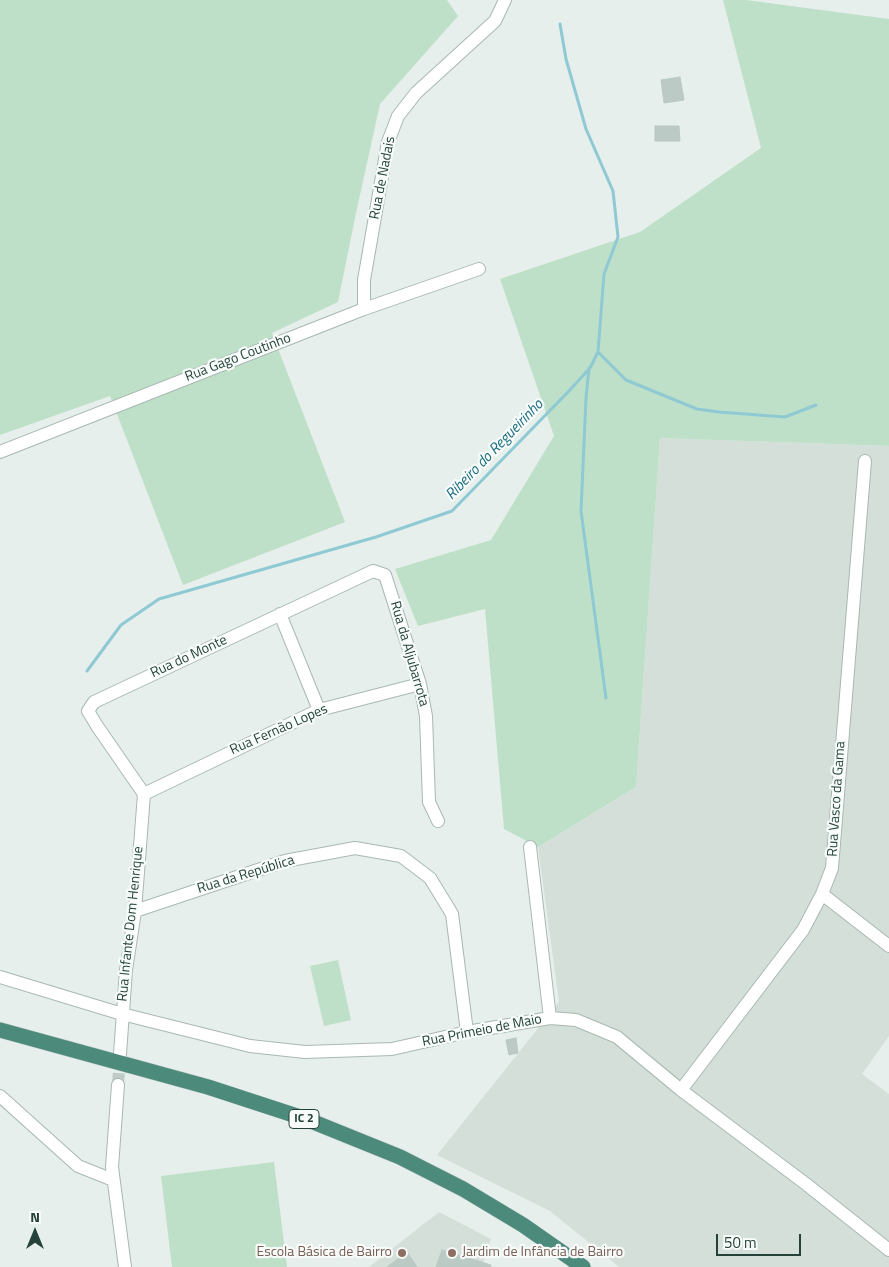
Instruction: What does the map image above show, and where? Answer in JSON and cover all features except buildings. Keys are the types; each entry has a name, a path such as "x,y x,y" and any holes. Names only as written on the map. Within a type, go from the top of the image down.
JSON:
{"highway":[{"name":"IC 2","path":"0,1030 208,1087 306,1119 383,1150 470,1194 523,1225 583,1267"},
{"name":"IC 2","path":"0,1038 207,1095 304,1126 407,1169 520,1233 572,1267"}],"street":[{"name":"Rua de Nadais","path":"364,309 364,280 383,170 388,142 398,116 416,94 495,21 505,0"},
{"name":"Rua Gago Coutinho","path":"0,452 364,309 478,269"},
{"name":"Rua Vasco da Gama","path":"681,1090 803,930 822,894 832,868 865,461"},
{"name":"Rua do Monte","path":"144,794 88,711 94,702 373,571 386,575"},
{"name":"Rua da Aljubarrota","path":"386,575 420,684 426,716 429,802 438,821"},
{"path":"280,614 319,710"},
{"name":"Rua Fernão Lopes","path":"144,794 319,710 420,684"},
{"name":"Rua Infante Dom Henrique","path":"120,1054 126,970 135,911 144,794"},
{"path":"530,846 550,1018"},
{"name":"Rua da República","path":"135,911 285,861 355,848 401,856 430,878 452,914 468,1032"},
{"path":"822,894 889,946"},
{"name":"Rua Primeio de Maio","path":"0,977 122,1014 250,1046 305,1052 392,1049 468,1032 550,1018 576,1020 617,1037 681,1090 806,1184 889,1250"},
{"path":"118,1085 112,1167 125,1267"},
{"path":"0,1096 78,1166 113,1180"}],"shaded area":[{"path":"660,438 889,446 889,1036 862,1074 889,1094 889,1267 619,1267 550,1211 437,1155 559,1002 538,847 636,787"},
{"name":"Jardim de Infância de Bairro","path":"439,1212 491,1239 482,1267 369,1267"}],"green space":[{"path":"0,0 447,0 458,16 380,104 338,302 272,333 345,522 183,585 110,396 0,435"},
{"path":"723,0 746,0 889,19 889,446 660,438 636,787 538,847 504,829 485,609 418,626 395,569 491,540 554,436 500,279 640,232 761,148"},
{"path":"338,960 351,1020 324,1026 310,966"},
{"path":"274,1162 287,1267 172,1267 161,1176"}],"waterway":[{"name":"Ribeiro do Regueirinho","path":"87,671 121,625 159,599 376,537 452,511 590,368 598,352 604,274 618,237 613,191 586,129 566,59 560,24"},
{"path":"598,352 626,380 697,409 785,417 816,405"},
{"path":"589,368 581,511 606,698"}],"tunnel":[{"path":"118,1085 120,1055"}],"place":[{"name":"Escola Básica de Bairro","path":"402,1253"},
{"name":"Jardim de Infância de Bairro","path":"452,1253"}]}
